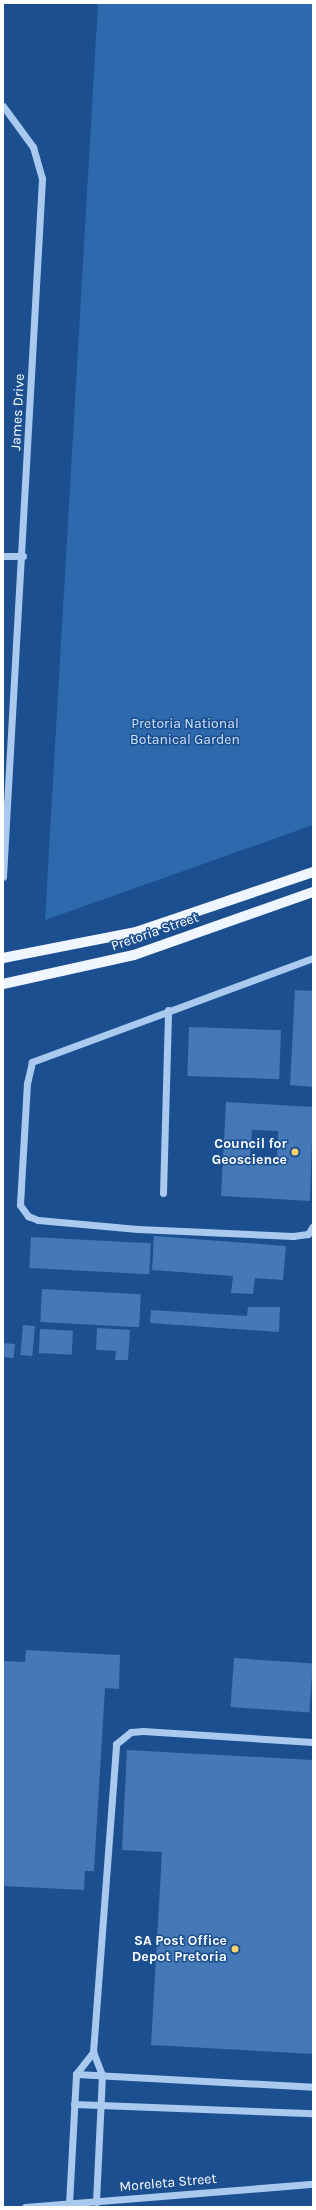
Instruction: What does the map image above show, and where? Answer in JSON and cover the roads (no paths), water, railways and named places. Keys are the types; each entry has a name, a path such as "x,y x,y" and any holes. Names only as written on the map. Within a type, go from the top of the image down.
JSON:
{"main road":[{"name":"Pretoria Street","path":"3,958 136,932 313,872"},
{"name":"Pretoria Street","path":"3,984 76,971 134,955 313,892"}],"street":[{"name":"James Drive","path":"3,106 23,131 40,161 41,212 23,556 7,791 3,877"},
{"path":"3,556 23,556"},
{"path":"313,958 168,1010 32,1062 27,1083 20,1205 28,1216 38,1220 138,1229 293,1236 308,1234 313,1226"},
{"path":"163,1193 168,1010"},
{"path":"96,2202 102,2075 93,2052 116,1744 131,1732 143,1731 313,1742"},
{"path":"69,2204 76,2074 93,2052"},
{"path":"76,2074 313,2087"},
{"path":"74,2104 313,2113"},
{"name":"Moreleta Street","path":"25,2207 313,2184"}],"place":[{"name":"Council for Geoscience","path":"295,1152"},
{"name":"SA Post Office Depot Pretoria","path":"235,1949"}],"park label":[{"name":"Pretoria National Botanical Garden","path":"185,732"}]}
